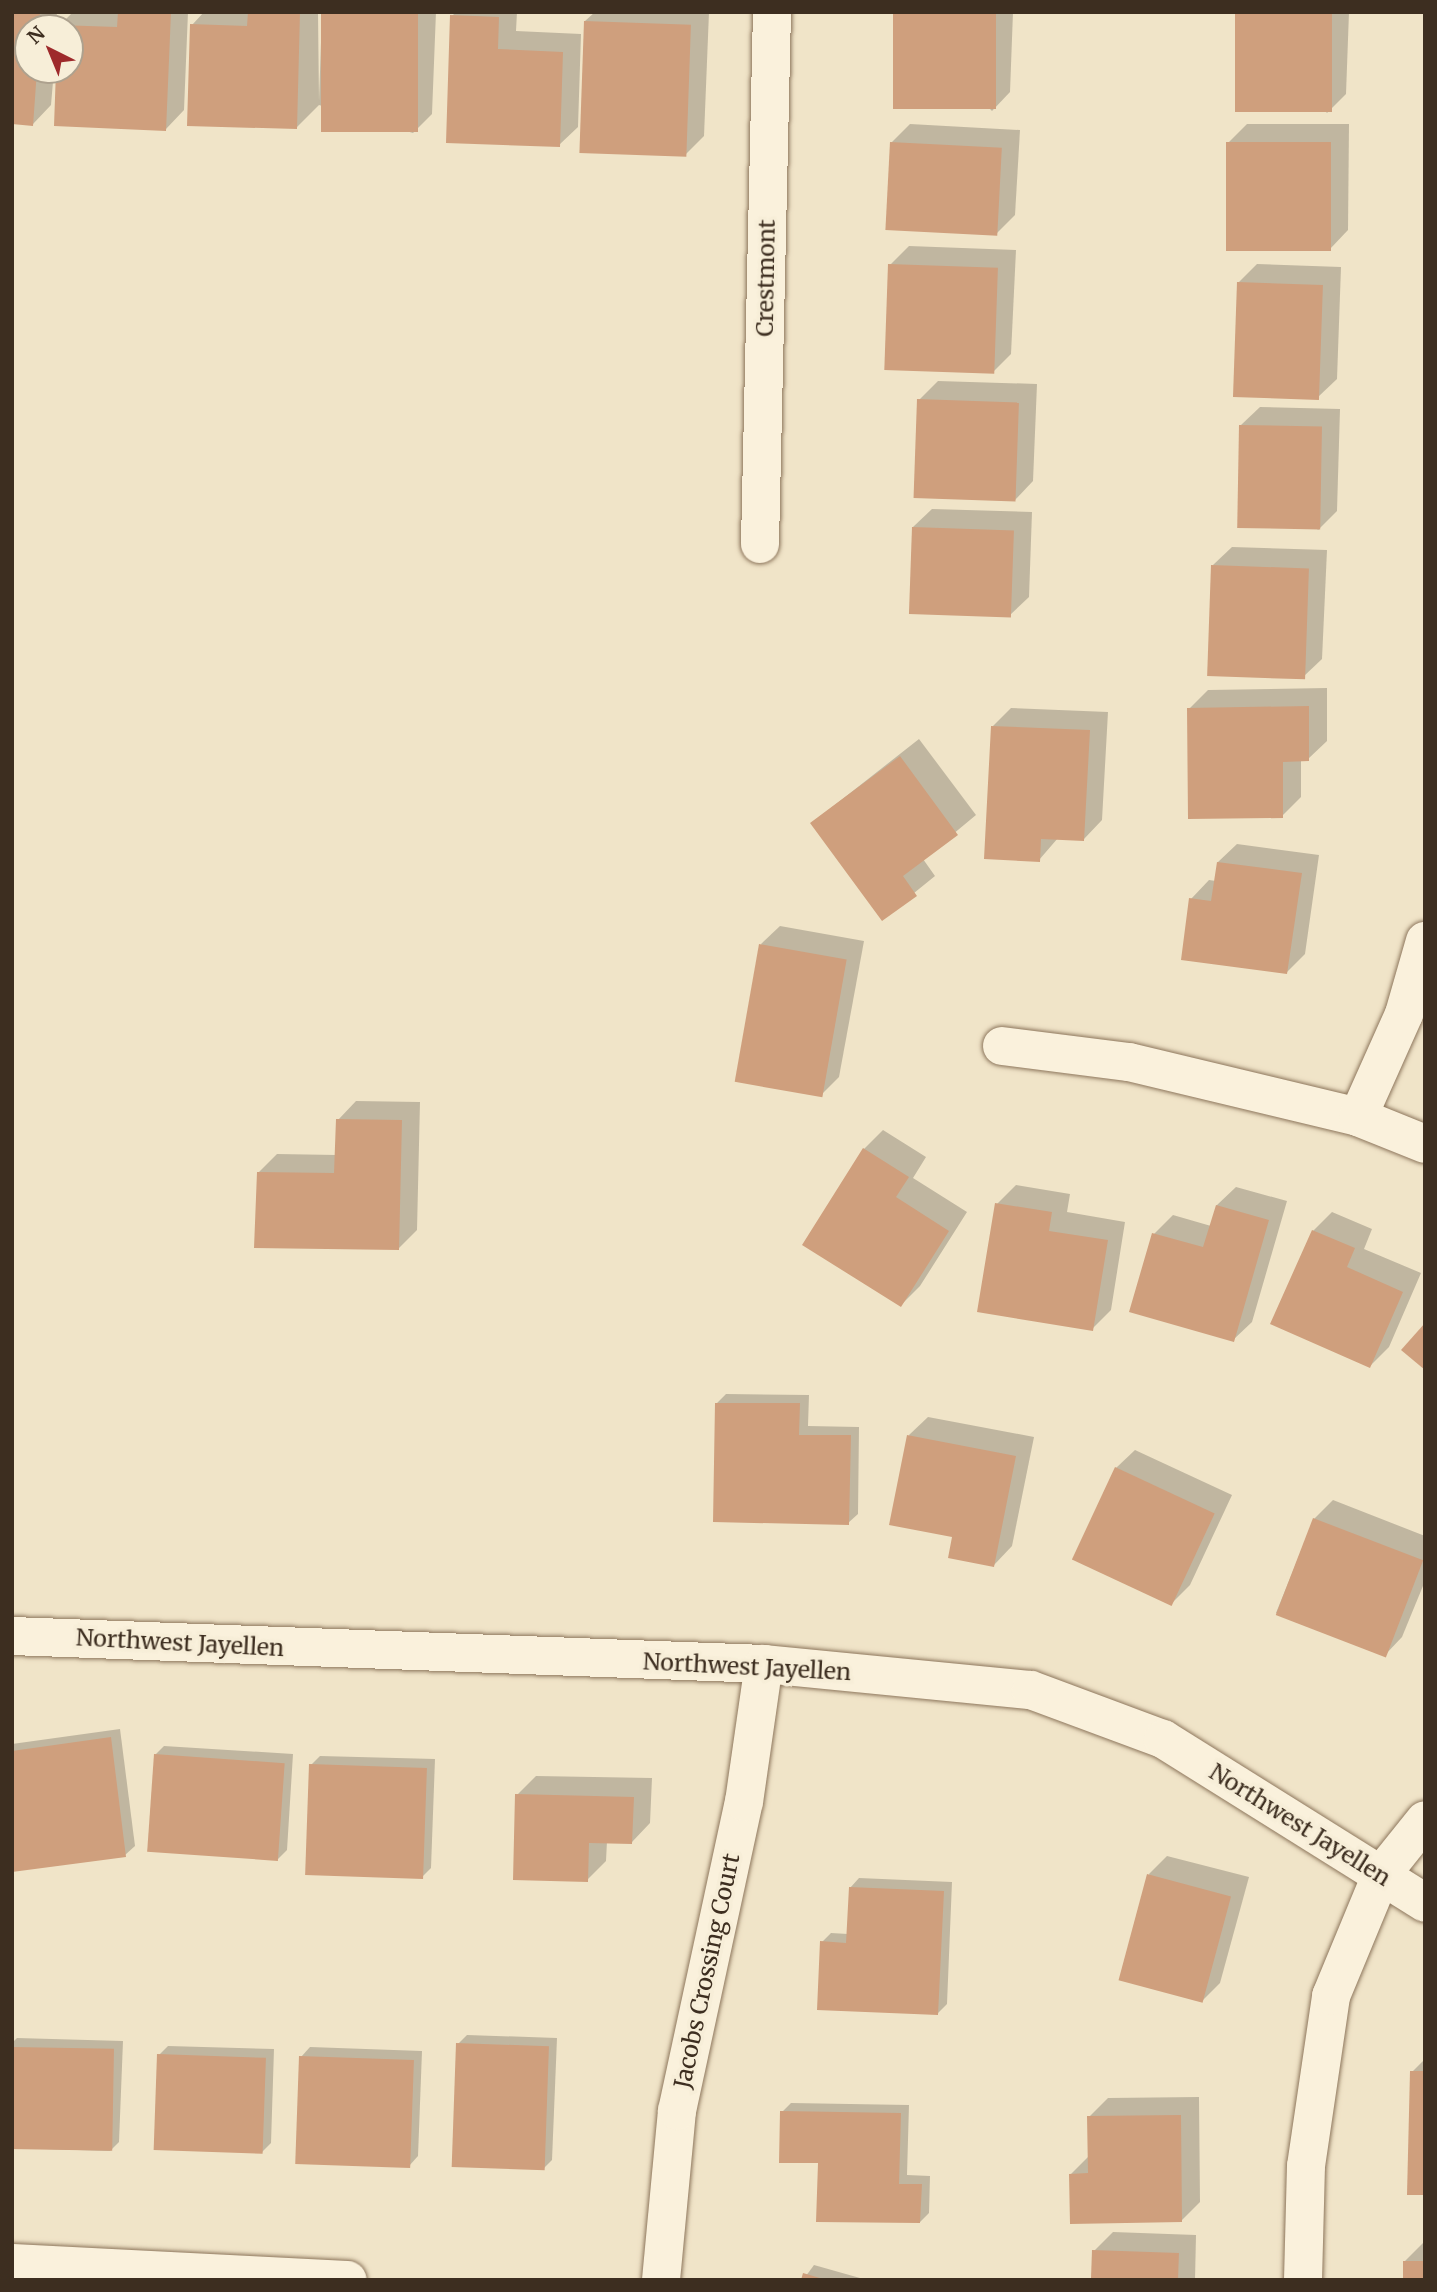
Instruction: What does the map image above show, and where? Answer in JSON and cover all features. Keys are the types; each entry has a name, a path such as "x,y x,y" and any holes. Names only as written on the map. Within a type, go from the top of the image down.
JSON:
{"street":[{"name":"Crestmont","path":"760,544 772,12"},
{"path":"1358,1117 1404,1014 1425,941"},
{"path":"1002,1046 1129,1062 1358,1117 1425,1144"},
{"name":"Northwest Jayellen","path":"12,1636 764,1664 1031,1690 1163,1739 1425,1903"},
{"name":"Jacobs Crossing Court","path":"662,2280 677,2111 744,1802 764,1664"},
{"path":"1303,2280 1306,2166 1331,1996 1381,1875 1425,1820"},
{"path":"12,2263 348,2280"}],"building":[{"path":"12,12 40,12 14,14 14,84 36,84 33,126 12,124"},
{"path":"118,12 171,12 166,131 54,126 56,84 84,84 84,26 117,27"},
{"path":"248,12 300,12 297,129 187,126 190,24 247,26"},
{"path":"321,12 418,12 418,132 321,132"},
{"path":"893,12 996,12 996,109 893,109"},
{"path":"1235,12 1332,12 1332,112 1235,112"},
{"path":"450,15 499,17 498,49 563,52 560,147 446,143"},
{"path":"584,21 691,25 686,157 579,153"},
{"path":"890,142 1002,148 997,236 885,230"},
{"path":"1226,142 1331,142 1331,251 1226,251"},
{"path":"888,264 998,268 994,374 884,370"},
{"path":"1237,282 1323,285 1319,400 1233,397"},
{"path":"917,399 1019,403 1015,501 914,498"},
{"path":"1239,425 1322,426 1320,529 1237,528"},
{"path":"912,527 1014,531 1011,618 909,614"},
{"path":"1211,565 1309,568 1305,679 1207,676"},
{"path":"1309,706 1309,761 1283,762 1283,818 1188,819 1187,708"},
{"path":"991,726 1090,730 1084,841 1041,839 1040,862 984,859"},
{"path":"900,756 958,835 903,876 917,896 882,921 810,823"},
{"path":"1217,862 1302,873 1287,974 1181,960 1189,898 1211,901"},
{"path":"759,944 847,959 822,1097 735,1082"},
{"path":"336,1119 402,1120 399,1250 254,1248 257,1172 334,1173"},
{"path":"863,1148 909,1177 896,1197 949,1231 901,1307 802,1245"},
{"path":"995,1203 1052,1212 1049,1231 1108,1240 1093,1331 977,1312"},
{"path":"1216,1205 1269,1220 1234,1342 1129,1312 1152,1233 1203,1247"},
{"path":"1312,1230 1355,1248 1347,1267 1403,1292 1370,1368 1270,1324"},
{"path":"1425,1323 1425,1370 1401,1350"},
{"path":"715,1403 800,1403 799,1435 851,1435 849,1525 713,1522"},
{"path":"907,1435 1016,1456 994,1567 948,1558 952,1537 889,1525"},
{"path":"1115,1467 1215,1513 1172,1606 1072,1559"},
{"path":"1313,1518 1423,1560 1386,1657 1276,1615"},
{"path":"111,1737 126,1857 12,1872 12,1751"},
{"path":"154,1754 285,1763 278,1861 147,1852"},
{"path":"309,1764 427,1768 423,1879 305,1875"},
{"path":"515,1794 634,1797 632,1844 589,1843 588,1882 513,1880"},
{"path":"1147,1874 1231,1897 1203,2003 1119,1980"},
{"path":"849,1887 944,1891 938,2015 817,2010 820,1941 846,1943"},
{"path":"456,2043 549,2046 545,2170 452,2167"},
{"path":"12,2047 114,2049 112,2151 12,2149"},
{"path":"157,2054 266,2058 263,2154 154,2150"},
{"path":"299,2056 414,2060 410,2168 295,2164"},
{"path":"1410,2071 1425,2071 1425,2195 1407,2195"},
{"path":"780,2111 901,2113 899,2184 922,2184 920,2223 816,2222 818,2163 779,2163"},
{"path":"1181,2115 1182,2222 1070,2224 1069,2174 1088,2173 1087,2116"},
{"path":"1092,2250 1179,2253 1178,2280 1091,2280"},
{"path":"1403,2261 1425,2261 1425,2280 1403,2280"},
{"path":"803,2273 823,2279 823,2280 801,2280"}]}
